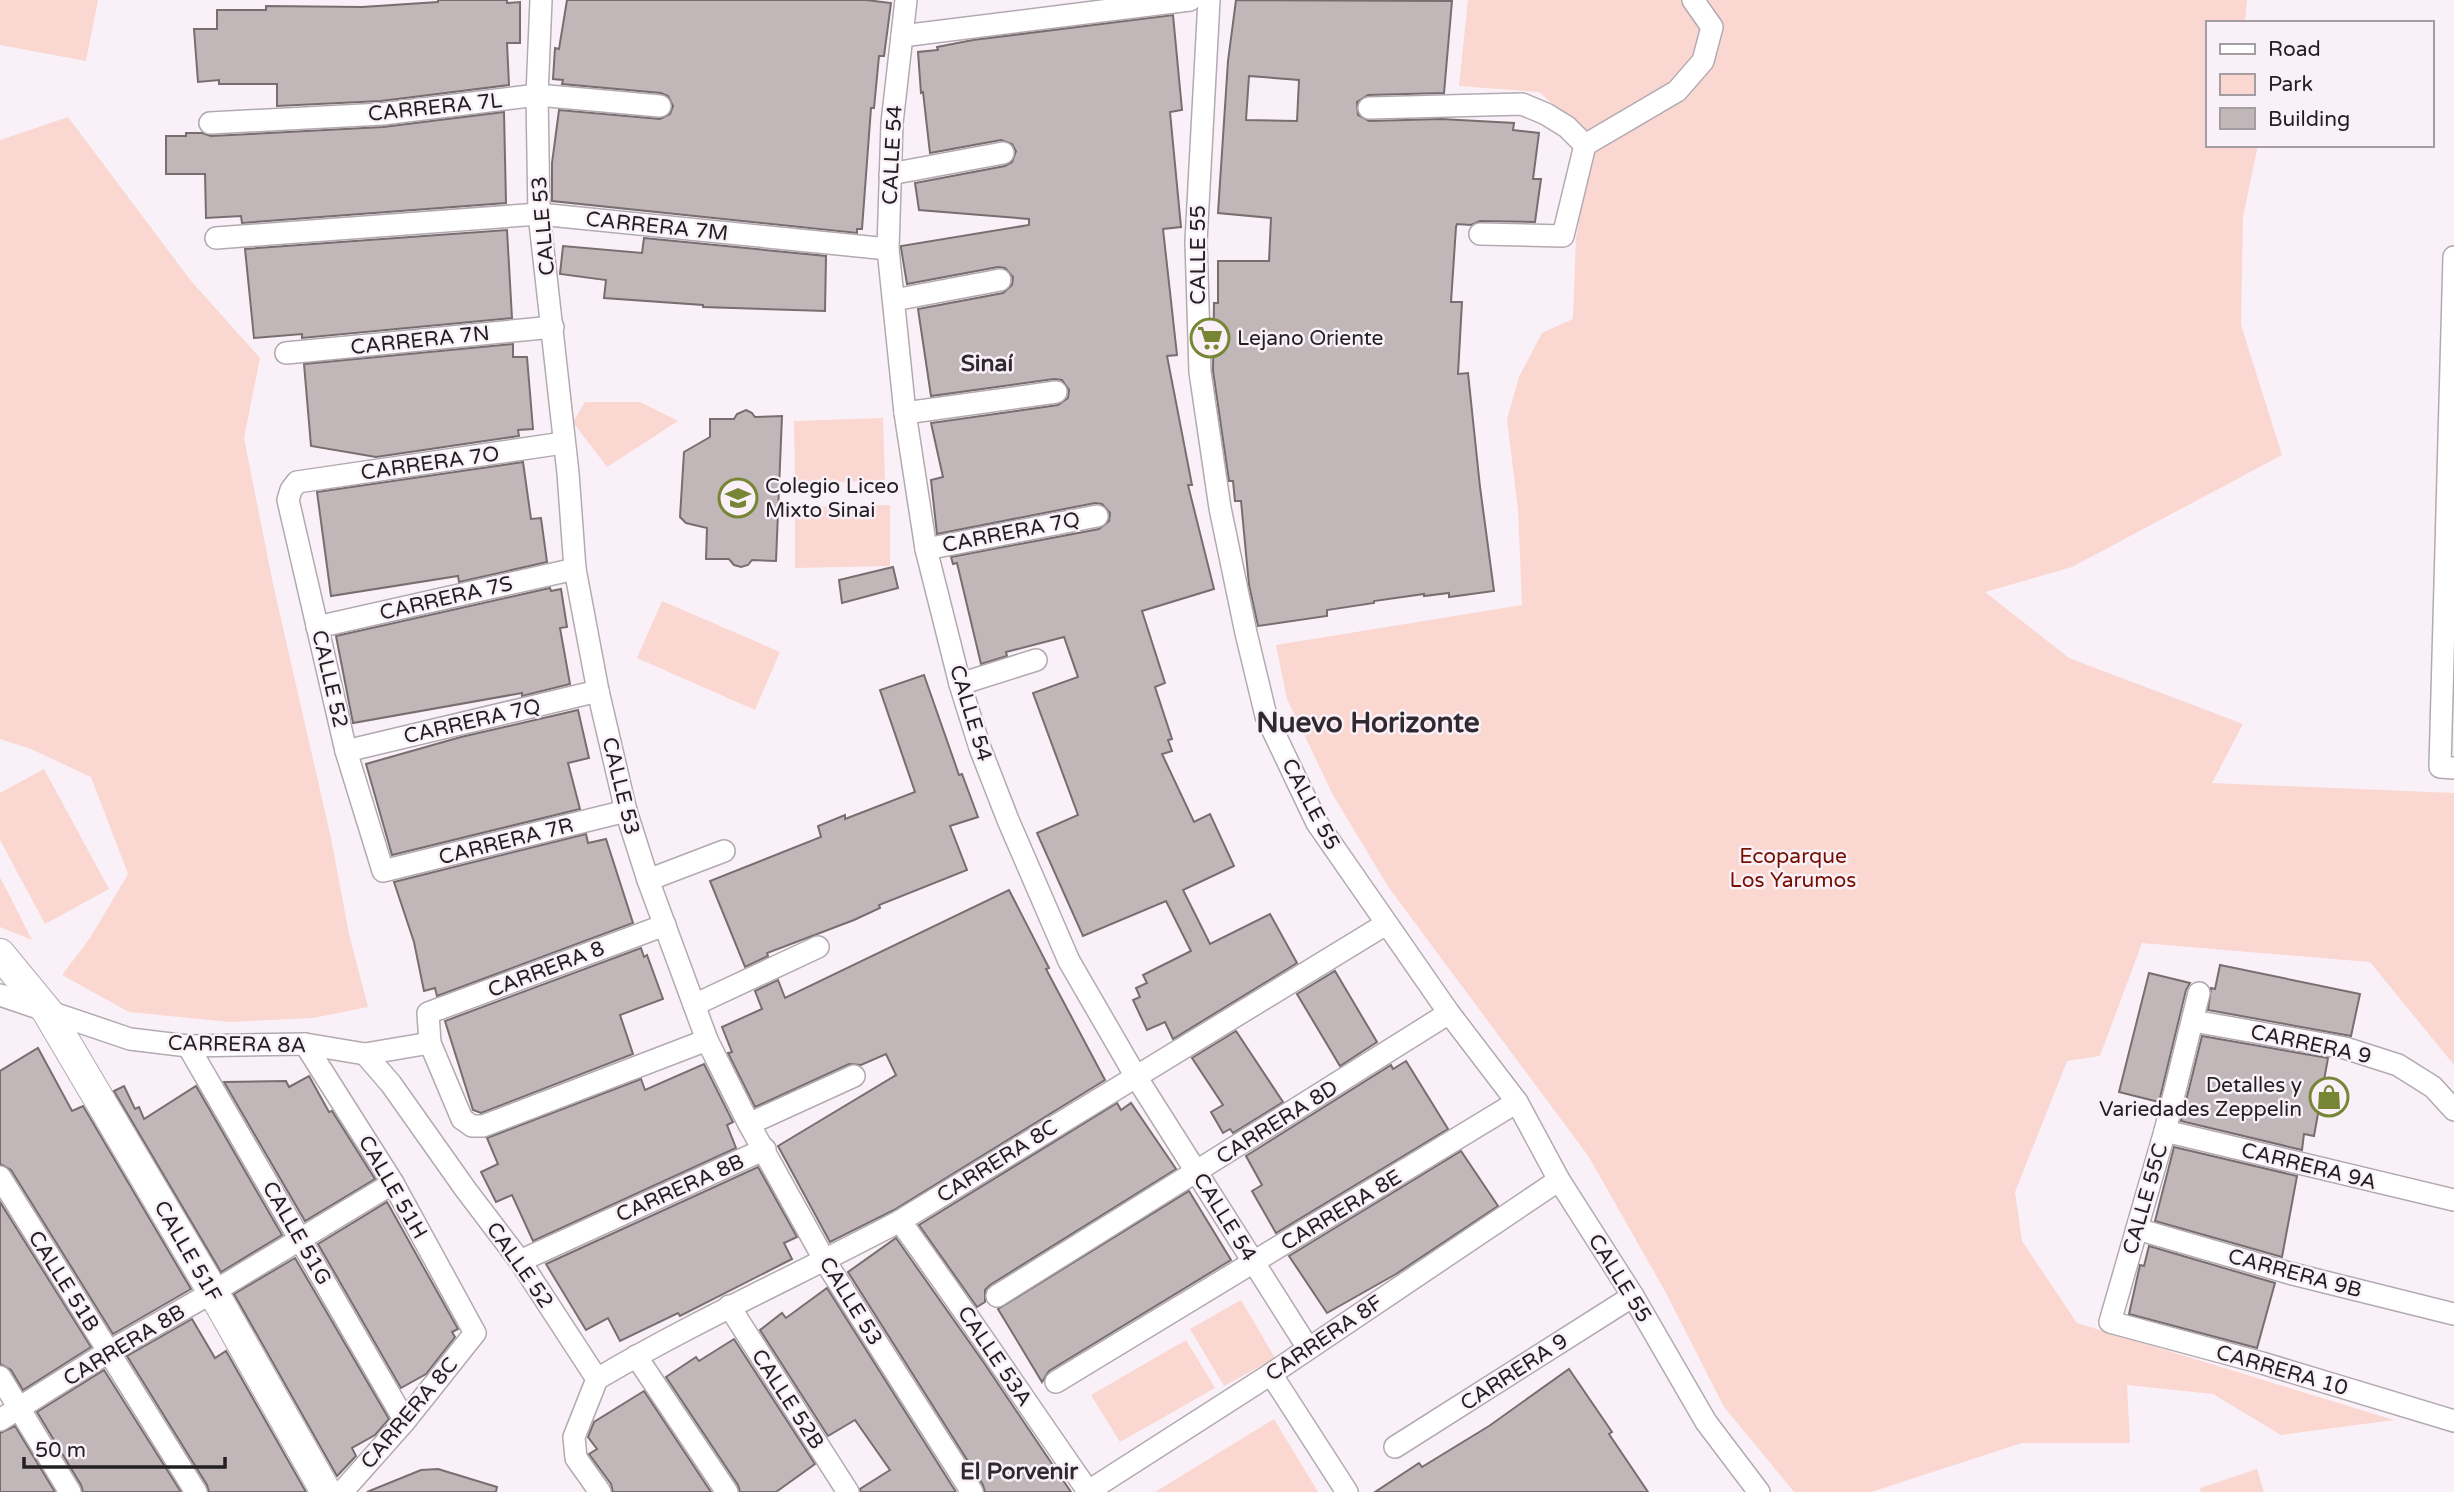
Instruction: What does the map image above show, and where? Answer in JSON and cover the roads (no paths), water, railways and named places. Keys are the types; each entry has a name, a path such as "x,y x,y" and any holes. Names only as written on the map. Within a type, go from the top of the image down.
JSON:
{"street":[{"name":"CALLE 53","path":"541,0 537,95 539,214 568,473 575,569 598,691 626,811 648,880 707,1040 749,1124 825,1261 972,1492"},
{"name":"CALLE 54","path":"906,0 892,123 888,249 905,413 926,549 960,684 980,748 1008,820 1069,961 1135,1075 1308,1348"},
{"path":"902,36 1190,0"},
{"name":"CALLE 55","path":"1209,0 1196,242 1200,372 1220,508 1266,716 1317,823 1449,1013 1517,1102 1559,1180 1633,1296 1706,1422 1759,1492"},
{"path":"1480,234 1563,236 1586,145 1677,91 1703,61 1712,27 1693,0"},
{"name":"CARRERA 7L","path":"210,123 382,114 537,95 660,106"},
{"path":"1369,108 1522,104 1567,127 1586,145"},
{"path":"890,174 1003,153"},
{"name":"CARRERA 7M","path":"216,238 539,214 888,249"},
{"path":"2447,767 2454,257"},
{"path":"894,300 1000,280"},
{"name":"CARRERA 7N","path":"286,354 553,327"},
{"path":"905,413 1056,392"},
{"name":"CARRERA 7O","path":"297,482 563,443"},
{"name":"CALLE 52","path":"297,482 288,500 317,627 346,751 381,868 387,871"},
{"name":"CARRERA 7Q","path":"926,549 1097,516"},
{"name":"CARRERA 7S","path":"317,627 575,569"},
{"path":"960,684 1035,660"},
{"name":"CARRERA 7Q","path":"346,751 598,691"},
{"name":"CARRERA 7R","path":"387,871 626,811"},
{"path":"648,880 723,851"},
{"name":"CARRERA 8C","path":"597,1379 729,1307 900,1221 1386,924"},
{"name":"CARRERA 8","path":"430,1043 428,1013 664,925"},
{"path":"694,1005 818,947"},
{"path":"0,954 47,1011"},
{"name":"CALLE 55C","path":"2110,1322 2165,1131 2199,993"},
{"name":"CARRERA 8A","path":"0,995 130,1038 188,1046 305,1044 365,1054 430,1043"},
{"name":"CALLE 51F","path":"47,1011 213,1292 326,1492"},
{"name":"CARRERA 8D","path":"998,1296 1449,1013"},
{"name":"CARRERA 9","path":"2193,1021 2345,1048 2398,1065 2433,1087 2454,1110"},
{"path":"430,1043 462,1119 472,1126 483,1126 707,1040"},
{"name":"CALLE 51H","path":"305,1044 393,1183 475,1333"},
{"name":"CALLE 51G","path":"188,1046 405,1421"},
{"name":"CALLE 52","path":"365,1054 391,1084 520,1261 597,1379"},
{"name":"CARRERA 8B","path":"749,1124 854,1076"},
{"name":"CARRERA 8E","path":"1056,1382 1517,1102"},
{"name":"CARRERA 9A","path":"2165,1131 2454,1200"},
{"name":"CARRERA 8B","path":"520,1261 765,1149"},
{"name":"CALLE 51B","path":"0,1177 196,1492"},
{"name":"CARRERA 8F","path":"1088,1492 1271,1374 1559,1180"},
{"name":"CARRERA 8B","path":"0,1420 108,1352 393,1183"},
{"name":"CALLE 53A","path":"900,1221 968,1314 1088,1492"},
{"name":"CARRERA 9B","path":"2137,1229 2289,1273 2454,1314"},
{"name":"CARRERA 9","path":"1395,1447 1633,1296"},
{"name":"CALLE 52B","path":"729,1307 848,1492"},
{"name":"CARRERA 10","path":"2110,1322 2262,1363 2454,1421"},
{"name":"CARRERA 8C","path":"342,1492 405,1421 475,1333"},
{"path":"636,1356 727,1492"},
{"path":"1271,1374 1348,1492"},
{"path":"0,1377 70,1492"},
{"path":"597,1379 574,1437 576,1458 600,1492"}],"place":[{"name":"Lejano Oriente","path":"1210,338"},
{"name":"Colegio Liceo Mixto Sinai","path":"738,498"},
{"name":"Detalles y Variedades Zeppelin","path":"2329,1097"}],"district":[{"name":"Sinaí","path":"987,363"},
{"name":"Nuevo Horizonte","path":"1368,722"},
{"name":"El Porvenir","path":"1019,1471"}],"park label":[{"name":"Ecoparque Los Yarumos","path":"1793,868"}]}
